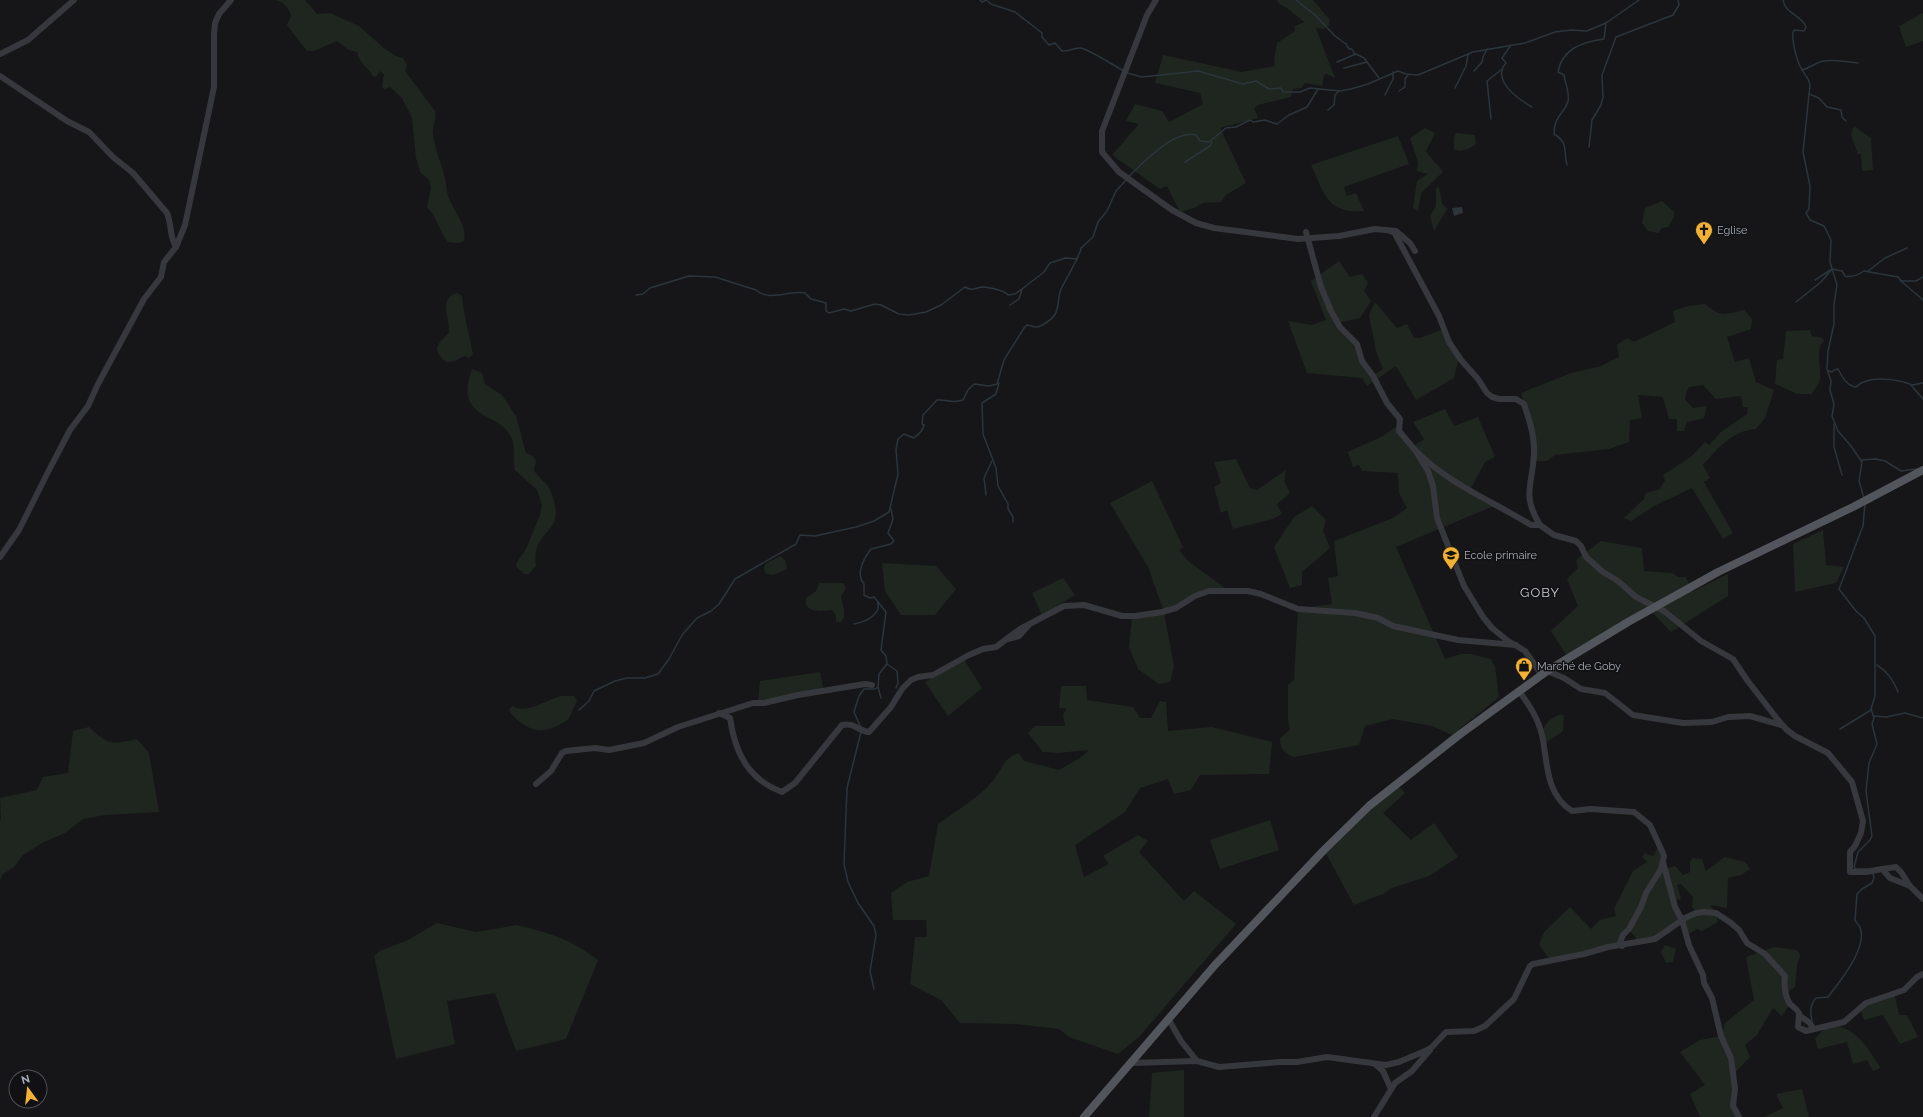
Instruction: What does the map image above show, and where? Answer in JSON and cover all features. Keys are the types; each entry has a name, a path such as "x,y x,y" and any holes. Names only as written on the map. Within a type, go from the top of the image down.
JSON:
{"main road":[{"path":"1084,1117 1215,965 1324,850 1369,806 1459,734 1545,673 1655,607 1718,572 1865,501 1921,471"}],"street":[{"path":"0,54 28,40 74,0"},
{"path":"0,557 19,530 70,430 88,406 132,320 144,299 161,277 164,262 176,247 187,220 214,87 214,34 216,23 220,14 231,0"},
{"path":"1156,0 1147,15 1100,137 1102,152 1119,172 1172,210 1196,223 1214,228 1277,237 1309,239 1339,236 1375,229 1396,231 1403,236 1415,251"},
{"path":"0,76 10,81 67,121 89,132 113,158 133,173 167,213 170,219 170,234 176,247"},
{"path":"1387,230 1394,232 1439,316 1449,342 1461,360 1492,397 1499,399 1516,399 1524,404 1530,426 1534,452 1529,487 1529,503 1540,525 1554,535 1578,543 1586,557 1603,572 1618,581 1636,597 1664,611 1711,648 1723,652 1733,659 1747,680 1784,726 1795,736 1828,753 1852,782 1863,825 1856,846 1850,852 1850,872 1866,872 1896,867 1910,886 1923,899"},
{"path":"1306,232 1321,287 1331,310 1340,327 1357,344 1362,361 1373,376 1387,404 1400,420 1399,431 1415,450 1432,466 1477,495 1531,525 1540,525"},
{"path":"1415,450 1428,472 1433,486 1437,518 1464,586 1483,617 1492,628 1508,641 1525,651 1545,673 1564,678 1581,689 1605,693 1633,715 1683,723 1712,722 1733,716 1750,716 1784,726"},
{"path":"719,713 730,718 734,742 745,765 767,786 782,792 795,783 842,725 856,726 861,731 869,732 891,707 902,689 911,680 942,671 983,649 996,647 1030,624 1064,606 1071,605 1095,607 1122,616 1135,616 1170,610 1186,603 1195,596 1209,591 1248,591 1261,594 1298,609 1355,613 1378,618 1392,626 1458,640 1516,645"},
{"path":"536,784 551,771 562,753 595,748 609,750 644,743 678,727 753,703 764,703 790,696 864,684 872,685"},
{"path":"1519,691 1536,718 1542,735 1549,779 1558,801 1572,811 1591,809 1634,812 1643,818 1654,832 1662,851 1663,862 1675,907 1682,920 1689,945 1703,974 1704,983 1712,998 1721,1036 1731,1058 1735,1089 1733,1106 1739,1117"},
{"path":"1620,945 1623,935 1637,916 1646,893 1663,862"},
{"path":"1882,869 1894,881 1910,886"},
{"path":"1374,1117 1398,1080 1412,1071 1421,1062 1432,1046 1446,1032 1474,1031 1485,1026 1510,1003 1530,966 1533,964 1551,962 1620,945 1655,939 1682,920 1696,913 1716,913 1740,930 1747,943 1765,954 1785,976 1784,989 1790,1004 1796,1008 1800,1016 1810,1023 1813,1029"},
{"path":"1800,1016 1798,1027 1806,1031 1844,1022 1866,1003 1904,990 1917,977 1923,974"},
{"path":"1169,1020 1181,1041 1197,1061"},
{"path":"1132,1063 1197,1061 1219,1067 1297,1062 1327,1057 1376,1065 1386,1065 1399,1062 1432,1046"},
{"path":"1376,1065 1383,1072 1391,1089"}],"shaded area":[{"path":"275,0 305,0 317,14 330,13 359,26 385,49 396,56 403,58 407,65 405,71 435,111 433,132 434,140 445,177 448,195 464,229 464,241 459,243 448,242 427,207 431,188 429,180 420,172 416,158 412,118 402,98 390,87 385,89 382,87 384,74 380,71 376,77 373,76 361,62 357,52 349,50 337,41 314,51 307,51 287,25 291,16 289,10 281,2"},
{"path":"1277,0 1313,0 1330,20 1329,25 1324,29 1316,28 1335,78 1327,74 1324,75 1322,86 1305,83 1301,88 1293,89 1291,97 1258,105 1254,108 1258,118 1220,128 1246,183 1226,195 1221,202 1203,203 1194,208 1180,212 1167,186 1160,189 1112,155 1139,124 1126,121 1135,104 1162,111 1169,122 1203,104 1200,93 1155,83 1163,55 1242,72 1275,66 1274,61 1277,43 1295,31 1295,26 1305,22 1279,4"},
{"path":"1923,13 1923,41 1906,47 1899,26"},
{"path":"1854,126 1871,138 1873,170 1862,171 1861,154 1858,154 1851,135"},
{"path":"1425,128 1435,133 1426,151 1443,172 1421,193 1418,211 1413,208 1417,181 1428,174 1417,171 1418,162 1410,138"},
{"path":"1456,133 1475,135 1476,144 1465,150 1460,151 1454,149 1454,138"},
{"path":"1398,136 1409,164 1344,187 1347,196 1356,193 1364,211 1344,210 1330,202 1322,190 1311,165"},
{"path":"1439,187 1442,203 1447,209 1434,231 1430,216 1436,206 1436,188"},
{"path":"1662,201 1674,212 1674,217 1668,227 1662,228 1658,233 1648,231 1642,223 1645,208"},
{"path":"1462,207 1463,213 1454,216 1452,208"},
{"path":"1339,261 1350,277 1362,274 1368,283 1364,291 1371,301 1360,318 1338,323 1357,344 1359,354 1374,375 1383,369 1376,351 1369,315 1375,302 1397,328 1407,324 1414,338 1420,338 1444,329 1459,357 1454,378 1416,400 1396,366 1367,386 1362,378 1307,373 1288,321 1312,325 1326,320 1311,281"},
{"path":"457,293 462,296 473,354 469,358 465,356 447,362 438,353 437,347 449,333 446,305 451,296"},
{"path":"1705,304 1715,311 1723,314 1744,310 1752,319 1751,329 1727,337 1735,362 1749,358 1756,382 1774,390 1765,418 1756,429 1747,430 1726,441 1703,465 1710,478 1704,482 1733,533 1723,539 1692,488 1654,506 1631,521 1624,518 1644,499 1646,493 1660,489 1665,480 1663,475 1692,456 1705,442 1709,445 1721,432 1747,414 1748,407 1743,407 1741,396 1716,399 1703,385 1689,387 1685,400 1693,408 1707,406 1704,418 1687,422 1684,431 1677,431 1677,419 1669,419 1663,397 1638,395 1642,418 1630,420 1629,442 1609,449 1555,455 1547,461 1532,461 1527,413 1521,393 1571,373 1601,366 1619,357 1617,345 1627,338 1634,342 1675,322 1673,311 1688,306"},
{"path":"1811,330 1810,332 1812,336 1822,338 1824,341 1819,349 1820,379 1812,394 1797,394 1775,384 1777,360 1783,359 1786,331"},
{"path":"472,369 482,373 485,384 502,395 516,416 526,453 533,456 536,461 534,470 550,489 556,508 555,520 540,541 535,556 536,566 529,574 524,574 516,566 526,549 540,515 542,505 537,490 515,470 511,436 500,424 478,412 470,402 468,396 468,383"},
{"path":"1445,409 1454,426 1478,417 1495,457 1485,462 1470,490 1496,505 1396,547 1445,659 1461,654 1471,654 1491,659 1495,667 1499,697 1452,735 1432,726 1393,719 1365,726 1359,745 1294,757 1285,752 1282,748 1280,738 1290,730 1288,719 1288,685 1294,680 1298,609 1332,604 1328,578 1338,576 1334,541 1393,518 1407,508 1399,493 1398,473 1362,471 1359,465 1353,467 1348,452 1381,437 1399,425 1399,431 1412,447 1424,439 1413,422"},
{"path":"1236,459 1250,488 1257,490 1286,470 1284,481 1290,493 1277,504 1282,514 1273,519 1233,529 1227,510 1221,513 1214,487 1221,483 1214,462"},
{"path":"1152,481 1183,547 1179,550 1188,561 1229,591 1209,591 1164,612 1174,667 1170,682 1159,684 1138,669 1129,647 1132,616 1163,609 1148,567 1110,503"},
{"path":"1312,506 1326,520 1323,530 1330,548 1302,572 1302,585 1290,588 1274,547 1294,517"},
{"path":"1823,530 1826,565 1844,567 1836,583 1795,592 1793,544"},
{"path":"1601,541 1642,548 1644,571 1672,573 1678,577 1686,577 1692,592 1728,574 1728,596 1671,632 1650,610 1568,658 1551,631 1578,606 1567,579 1578,568 1576,560"},
{"path":"780,556 785,560 787,569 773,575 766,574 764,569 765,564"},
{"path":"882,563 936,566 956,589 935,615 901,615 885,591"},
{"path":"1063,578 1075,595 1042,615 1032,593"},
{"path":"819,583 843,583 846,588 841,596 844,616 841,622 836,622 836,616 832,610 814,610 808,607 806,598 816,591"},
{"path":"963,658 982,688 948,716 925,682"},
{"path":"820,672 824,691 758,702 760,681"},
{"path":"1061,686 1086,686 1087,700 1133,707 1140,718 1151,718 1160,701 1166,702 1168,731 1212,727 1272,742 1269,774 1200,775 1191,790 1174,794 1168,779 1140,788 1125,812 1075,845 1084,877 1109,864 1103,856 1138,835 1148,841 1139,852 1184,901 1194,891 1236,924 1139,1037 1118,1054 1069,1037 1059,1029 1015,1024 960,1023 941,1000 910,984 915,937 927,937 926,920 893,920 891,893 907,882 929,876 938,824 986,788 1009,758 1019,753 1024,761 1059,770 1080,758 1089,750 1058,753 1043,752 1028,733 1035,726 1065,726 1063,714 1066,711 1066,708 1059,708"},
{"path":"561,696 574,696 577,701 568,720 551,729 534,730 529,728 515,718 509,710 512,706 523,709 530,708"},
{"path":"1560,714 1564,715 1563,731 1547,742 1542,735 1544,727 1550,720"},
{"path":"89,727 101,737 111,742 116,743 137,739 149,753 159,812 105,815 83,819 65,833 42,843 23,855 14,867 3,874 0,880 0,798 37,790 43,777 68,773 73,731"},
{"path":"1397,784 1405,793 1383,813 1411,840 1434,823 1458,857 1429,876 1392,888 1383,894 1354,905 1324,850"},
{"path":"1270,820 1279,850 1220,869 1210,840"},
{"path":"1659,846 1664,856 1666,869 1675,866 1683,875 1690,872 1690,862 1692,858 1702,859 1706,871 1725,857 1745,862 1750,869 1741,875 1728,878 1727,908 1710,905 1716,913 1718,922 1702,931 1697,929 1687,935 1682,922 1655,939 1639,942 1629,929 1619,945 1551,962 1539,944 1544,932 1570,907 1591,929 1600,920 1616,916 1614,909 1633,871 1647,862 1642,857 1645,853 1653,856","holes":["1681,884 1693,897 1692,907 1696,912 1682,919 1674,901 1681,899 1677,885"]},
{"path":"437,923 476,932 517,925 562,938 580,947 598,960 566,1039 516,1051 495,993 447,1001 455,1044 396,1059 374,956 380,951 408,940"},
{"path":"1665,945 1676,949 1673,962 1666,963 1661,952"},
{"path":"1774,947 1796,950 1800,956 1797,965 1795,987 1789,991 1787,996 1790,1004 1782,1016 1773,1008 1757,1035 1745,1045 1750,1057 1733,1075 1732,1103 1739,1117 1700,1117 1690,1094 1705,1085 1680,1052 1700,1040 1721,1036 1725,1023 1754,1000 1746,957"},
{"path":"1894,992 1899,1015 1907,1015 1918,1037 1900,1044 1883,1015 1864,1020 1860,1009"},
{"path":"1836,1025 1857,1036 1867,1047 1881,1068 1873,1071 1867,1060 1853,1064 1847,1042 1818,1049 1815,1039 1822,1031"},
{"path":"1184,1070 1184,1117 1149,1117 1152,1073"},
{"path":"1802,1089 1809,1117 1764,1117 1783,1108 1776,1094"}],"waterway":[{"path":"980,0 982,2 986,0 991,4 1015,12 1042,33 1042,37 1049,45 1055,43 1062,51 1081,48 1097,55 1124,71"},
{"path":"1296,0 1315,15 1335,36 1346,44 1349,49 1352,49 1354,53 1364,58 1379,78"},
{"path":"1127,73 1142,77 1198,71 1243,84 1256,81 1269,89 1281,88 1283,92 1300,92 1310,88 1340,91 1368,84 1398,71 1406,74 1418,75 1473,52 1525,43 1555,32 1571,30 1587,31 1606,23 1639,0"},
{"path":"1589,147 1592,120 1601,105 1603,97 1602,75 1616,37 1673,15 1679,5 1678,0"},
{"path":"1783,0 1784,5 1790,12 1801,20 1806,27 1804,31 1794,30 1793,33 1794,49 1801,68 1809,80 1810,85 1803,152 1810,186 1809,209 1806,213 1810,220 1824,226 1831,240 1830,262 1837,285 1834,304 1834,324 1828,351 1827,369 1831,381 1830,390 1834,404 1832,416 1838,431 1862,462 1859,481 1864,498"},
{"path":"1567,165 1564,144 1559,137 1554,134 1554,128 1558,118 1568,101 1568,91 1564,75 1558,72 1560,64 1574,48 1588,42 1604,39 1606,23"},
{"path":"1511,45 1502,58 1506,63 1502,69 1504,82 1514,94 1532,107"},
{"path":"1474,71 1482,62 1487,49"},
{"path":"1337,62 1356,54"},
{"path":"1455,88 1466,66 1468,55"},
{"path":"1802,70 1827,60 1858,63"},
{"path":"1344,68 1367,62"},
{"path":"1491,119 1487,81 1502,69"},
{"path":"1385,95 1393,79 1393,72"},
{"path":"1399,91 1405,87 1405,79 1408,75"},
{"path":"1128,177 1159,148 1178,137 1196,135 1200,141 1209,142 1226,128 1236,127 1250,120 1253,122 1265,120 1277,124 1289,115 1307,107 1318,89"},
{"path":"1328,110 1334,105 1335,95 1339,91"},
{"path":"1809,94 1819,98 1827,107 1841,110 1842,117 1846,121"},
{"path":"1185,162 1210,146 1212,142"},
{"path":"579,710 589,701 594,691 615,681 627,678 645,678 658,674 669,659 682,635 697,618 711,611 719,604 735,579 796,544 800,535 815,536 856,527 874,521 889,512 898,474 896,450 898,439 904,434 914,438 919,434 924,425 922,424 923,415 937,400 963,400 968,390 974,384 989,386 997,384 1004,360 1024,328 1027,325 1036,327 1040,326 1056,313 1061,289 1076,262 1081,248 1093,237 1098,222 1107,211 1116,191 1126,180"},
{"path":"1868,271 1885,258 1907,248"},
{"path":"1010,305 1019,299 1022,289 1044,272 1050,263 1066,258 1077,259"},
{"path":"1815,280 1832,269 1842,271 1845,276 1848,277 1855,276 1864,271 1898,277 1901,281 1916,281 1923,277"},
{"path":"1796,302 1821,282 1832,269"},
{"path":"636,295 643,294 650,288 689,276 715,277 767,295 805,293 811,299 826,303 826,311 829,313 844,309 851,311 875,304 881,305 899,314 909,315 926,312 941,305 965,287 972,289 981,287 990,288 1008,295 1015,294 1022,289"},
{"path":"1901,281 1923,300"},
{"path":"1828,371 1832,372 1838,369 1847,383 1856,387 1861,383 1874,379 1910,384 1923,399"},
{"path":"999,383 996,394 982,403 983,434 996,468 998,486 1008,504 1008,509 1013,517 1013,522"},
{"path":"1912,385 1923,383"},
{"path":"1834,424 1834,447 1842,475"},
{"path":"1861,460 1876,459 1885,461 1901,471 1917,469"},
{"path":"986,495 984,478 992,461"},
{"path":"1865,503 1863,526 1839,589 1856,611 1864,618 1875,636 1875,696 1871,709 1874,718 1872,724 1877,744 1869,763 1866,791 1872,836 1858,852 1854,867 1856,869 1868,869"},
{"path":"861,728 854,712 859,696 864,689 875,689 878,687 879,674 887,664 886,656 881,650 886,612 874,597 870,598 864,595 864,584 861,580 860,571 863,561 871,549 891,544 894,541 888,533 893,519 891,509"},
{"path":"854,624 865,621 874,615 878,609 878,602"},
{"path":"887,664 897,671 898,683 896,688"},
{"path":"1877,665 1890,677 1898,692"},
{"path":"878,687 881,698"},
{"path":"1840,729 1871,710"},
{"path":"1874,716 1886,717 1905,713 1923,718"},
{"path":"861,732 847,788 844,864 848,882 858,903 874,926 876,935 870,971 874,989"},
{"path":"1812,1020 1811,1008 1814,1000 1816,998 1828,997 1846,973 1857,954 1861,935 1860,927 1855,920 1857,894 1872,883 1874,878 1873,873"}],"place":[{"name":"Eglise","path":"1704,245"},
{"name":"Ecole primaire","path":"1451,570"},
{"name":"Marché de Goby","path":"1524,681"}],"district":[{"name":"GOBY","path":"1540,592"}]}
